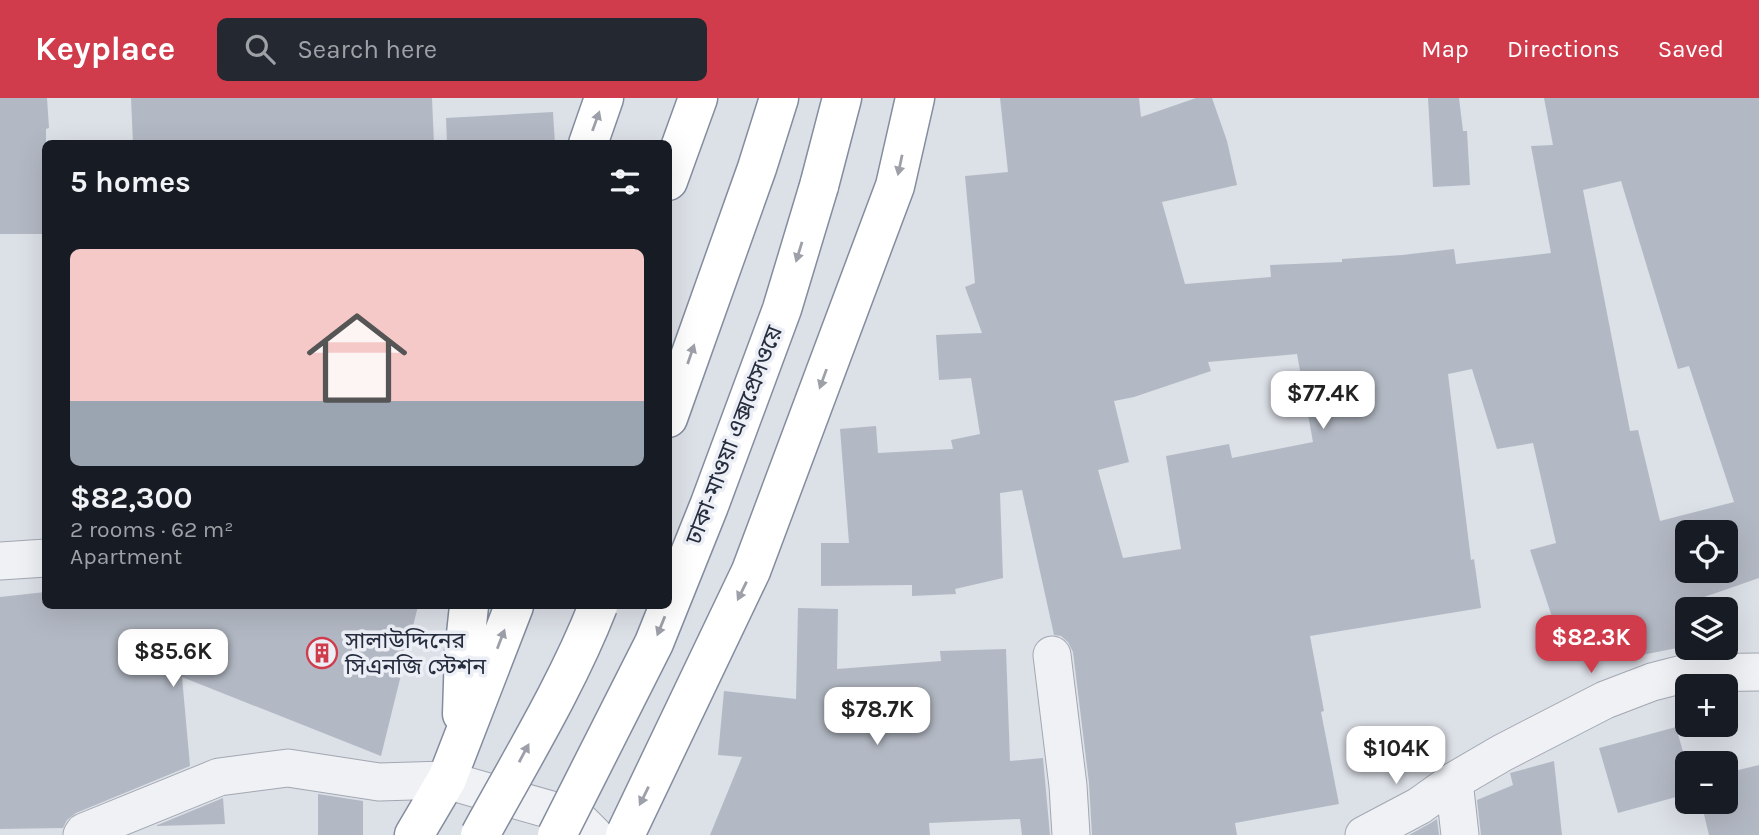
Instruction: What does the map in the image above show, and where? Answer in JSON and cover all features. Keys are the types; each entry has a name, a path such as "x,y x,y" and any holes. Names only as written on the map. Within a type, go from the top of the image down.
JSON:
{"highway":[{"path":"589,140 604,98"},
{"path":"672,170 698,98"},
{"path":"672,407 757,168 779,98"},
{"name":"ঢাকা-মাওয়া এক্সপ্রেসওয়ে","path":"672,598 782,309 842,98"},
{"path":"625,835 751,571 895,186 915,98"},
{"path":"462,740 464,653 469,609"},
{"path":"414,835 446,780 513,609"},
{"path":"480,835 542,721 597,609"},
{"name":"ঢাকা-মাওয়া এক্সপ্রেসওয়ে","path":"557,835 654,643 668,609"}],"street":[{"path":"0,561 42,558"},
{"path":"1052,655 1068,786 1070,835"},
{"path":"1364,835 1419,806 1454,781 1605,700 1652,682 1687,673 1759,672"},
{"path":"82,835 219,777 288,768 379,782 446,780 576,817 594,835"},
{"path":"1454,781 1460,835"}],"building":[{"path":"0,98 47,98 49,128 46,129 46,140 42,140 42,234 0,234"},
{"path":"131,98 432,98 434,140 133,140"},
{"path":"1000,98 1139,98 1141,117 1196,98 1212,98 1227,141 1237,185 1162,202 1185,284 1271,277 1270,265 1342,262 1342,259 1454,249 1456,264 1551,253 1531,146 1553,145 1544,98 1759,98 1759,578 1704,597 1675,597 1675,648 1612,661 1605,641 1572,652 1564,624 1555,626 1530,550 1556,543 1533,443 1497,449 1472,369 1448,374 1471,560 1474,559 1481,608 1310,636 1339,804 1235,823 1237,835 1092,835 1089,783 1073,652 1068,642 1061,636 1054,635 1022,490 1000,493 1003,578 955,589 956,594 912,596 912,585 821,586 821,543 849,543 840,429 876,426 878,453 953,449 951,440 980,434 971,378 939,380 936,335 982,333 965,287 975,283 965,176 1008,172","holes":["1621,181 1678,369 1689,366 1734,502 1660,521 1638,430 1630,431 1583,190","1297,354 1313,442 1232,458 1229,444 1166,456 1181,549 1123,558 1098,470 1129,462 1114,401 1211,371 1208,362"]},
{"path":"1428,98 1459,98 1463,131 1467,131 1470,185 1433,187"},
{"path":"553,112 555,140 447,140 446,118"},
{"path":"42,592 42,609 417,609 381,756 182,677 190,766 76,813 67,820 63,828 0,829 0,597"},
{"path":"798,608 838,609 837,669 941,661 940,651 1006,649 1010,761 1043,758 1050,835 1022,835 1020,819 929,823 930,835 710,835 742,757 718,755 724,691 796,699"},
{"path":"1675,727 1675,737 1679,737 1683,751 1675,751 1675,797 1618,813 1599,748"},
{"path":"1554,761 1562,835 1481,835 1477,800 1513,785 1510,773"},
{"path":"1759,765 1759,835 1709,835 1704,814 1738,814 1738,770"},
{"path":"318,794 363,801 363,835 318,835"},
{"path":"223,798 225,824 155,826"},
{"path":"1437,819 1439,835 1409,835 1429,824"}],"place":[{"name":"সালাউদ্দিনের সিএনজি স্টেশন","path":"322,653"}]}
